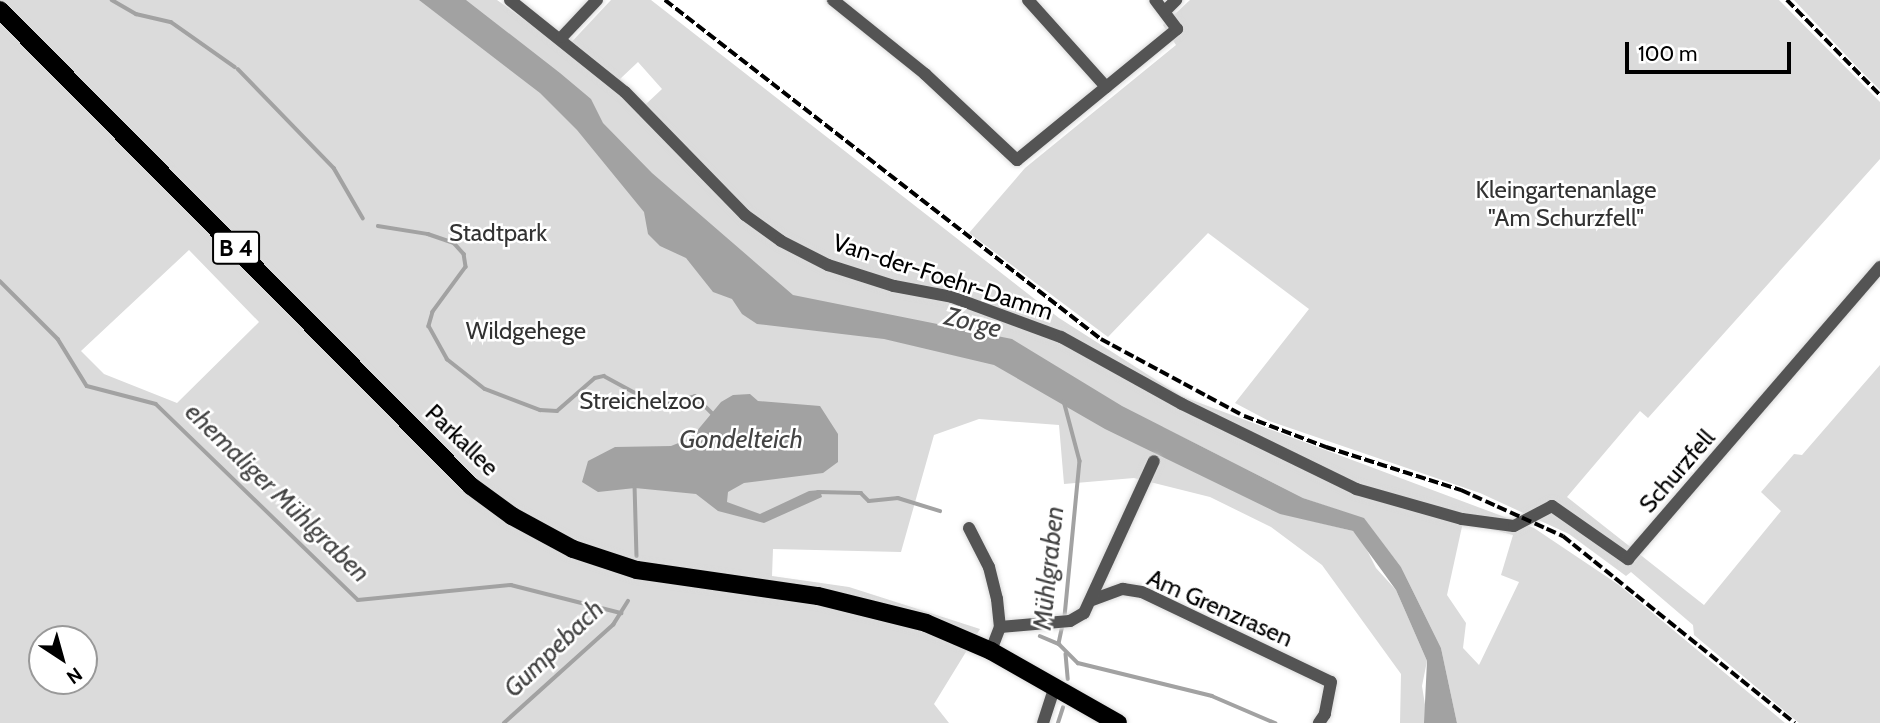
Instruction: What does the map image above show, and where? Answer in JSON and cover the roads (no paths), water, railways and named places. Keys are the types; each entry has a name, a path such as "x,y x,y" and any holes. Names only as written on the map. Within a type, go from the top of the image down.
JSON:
{"main road":[{"name":"Parkallee","path":"0,10 471,486 512,516 561,544 637,570 873,607 926,623 991,651"},
{"name":"B 4","path":"991,651 1118,723"}],"street":[{"name":"Van-der-Foehr-Damm","path":"510,0 562,37 625,92 717,189 781,241 828,265 894,286 952,298 1061,337 1182,404 1356,489 1462,519"},
{"path":"562,37 597,0"},
{"path":"833,0 925,74 1017,160 1177,29 1155,0"},
{"path":"1028,0 1106,87"},
{"path":"1165,11 1176,0"},
{"name":"Schurzfell","path":"1462,519 1514,526 1552,506 1628,559 1880,267"},
{"path":"1092,600 1154,461"},
{"path":"969,528 989,567 1007,626 991,651"},
{"name":"Am Grenzrasen","path":"1007,626 1064,622 1084,613 1092,600 1123,589 1142,592 1331,682 1325,714 1319,723"},
{"path":"1043,723 1055,685"}],"water":[{"path":"419,0 466,0 560,73 591,99 603,123 652,173 793,295 1012,339 1122,406 1303,498 1364,518 1401,567 1441,648 1457,723 1424,723 1427,661 1396,590 1353,531 1280,514 1105,429 994,365 884,339 757,324 742,314 732,299 713,292 686,258 660,246 648,234 644,212 577,130 540,93"},
{"name":"Gondelteich","path":"750,394 758,401 820,406 838,434 838,462 823,473 744,483 728,492 727,502 760,514 809,491 820,490 822,497 764,523 718,511 696,494 635,488 598,492 582,482 588,461 615,447 671,446 691,438 721,402 733,395"}],"waterway":[{"path":"112,0 136,14 171,22 235,67"},
{"path":"238,69 334,168 363,218"},
{"path":"378,226 428,234 454,243 464,254 466,267 433,312 429,326 447,359 485,389 540,410 557,411 595,378 604,376 650,401 666,404 695,396 712,413"},
{"name":"ehemaliger Mühlgraben","path":"0,281 58,339 87,386 156,404 358,600 511,585 621,613"},
{"name":"Mühlgraben","path":"1064,401 1080,461 1065,617"},
{"name":"Gumpebach","path":"635,485 637,556"},
{"path":"818,492 861,493 869,501 898,498 940,511"},
{"name":"Gumpebach","path":"504,723 613,625 628,601"},
{"name":"Mühlgraben","path":"1063,625 1059,644 1078,663 1212,696 1275,723"},
{"path":"1040,636 1059,644"},
{"path":"1066,654 1068,679"},
{"path":"1058,723 1063,708"}],"railway":[{"path":"665,0 1101,339 1244,416 1326,447 1461,490 1563,536 1795,723"},
{"path":"1787,0 1880,95"}],"park label":[{"name":"Kleingartenanlage \"Am Schurzfell\"","path":"1566,204"},
{"name":"Stadtpark","path":"498,233"},
{"name":"Wildgehege","path":"526,331"},
{"name":"Streichelzoo","path":"642,401"}],"water label":[{"name":"Zorge","path":"973,323"}]}
